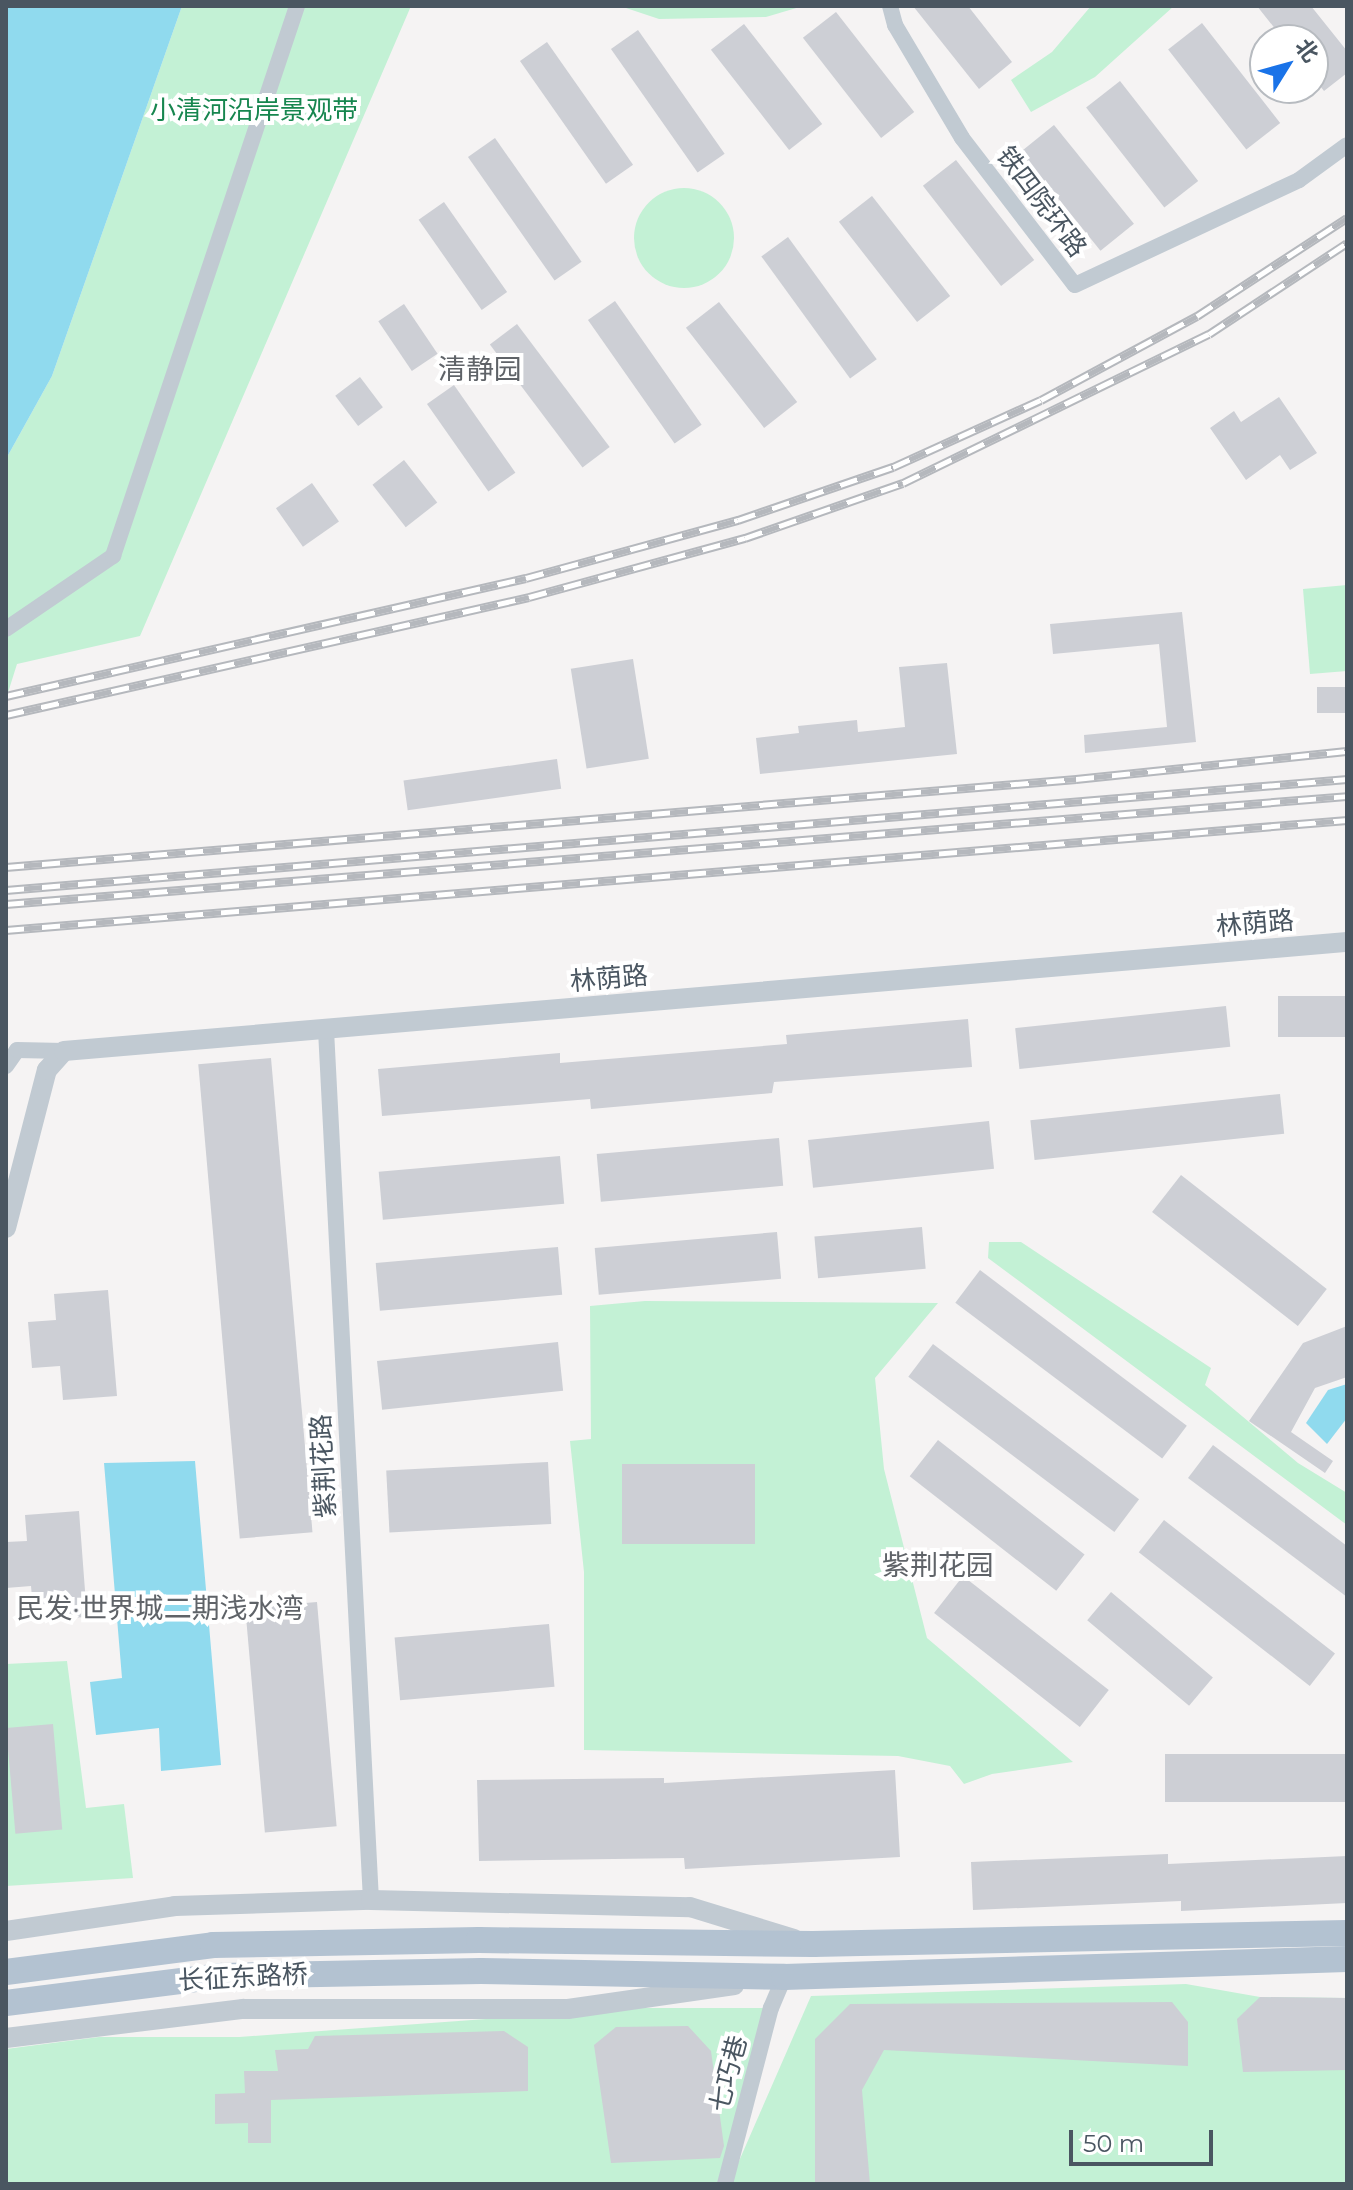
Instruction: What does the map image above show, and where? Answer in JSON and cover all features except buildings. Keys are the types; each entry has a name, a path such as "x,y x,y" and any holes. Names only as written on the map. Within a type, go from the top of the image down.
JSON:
{"main road":[{"name":"长征东路桥","path":"6,1972 213,1945 479,1940 813,1944 1347,1933"},
{"name":"长征东路桥","path":"6,2003 221,1976 481,1971 784,1977 1347,1959"}],"street":[{"path":"6,629 113,556 297,6"},
{"name":"铁四院环路","path":"890,6 895,25 962,138 1075,285 1299,180 1347,145"},
{"name":"林荫路","path":"64,1051 1347,942"},
{"name":"紫荆花路","path":"326,1030 371,1900"},
{"path":"6,1066 17,1050 64,1051"},
{"path":"6,1228 47,1070 64,1051"},
{"path":"6,1931 175,1906 371,1900 690,1907 813,1944"},
{"path":"6,2038 243,2009 568,2009 784,1977"},
{"name":"七巧巷","path":"725,2184 771,2008 784,1977"}],"green space":[{"name":"小清河沿岸景观带","path":"182,6 411,6 140,636 17,664 6,699 6,459 52,376"},
{"path":"620,6 803,6 766,17 659,19"},
{"path":"1091,6 1174,6 1095,77 1031,112 1011,80 1052,52"},
{"path":"684,188 703,192 719,203 730,219 734,238 730,257 719,273 703,284 684,288 665,284 649,273 638,257 634,238 638,219 649,203 665,192"},
{"path":"1347,585 1347,671 1310,674 1303,589"},
{"path":"989,1242 1021,1242 1211,1368 1205,1385 1298,1463 1347,1493 1347,1525 988,1258"},
{"path":"645,1301 938,1303 875,1378 884,1469 927,1638 1073,1762 992,1774 964,1784 950,1766 898,1756 584,1750 584,1572 570,1441 591,1439 590,1306"},
{"path":"67,1661 86,1808 124,1804 133,1878 6,1886 6,1664"},
{"path":"1186,1984 1260,1997 1347,1998 1347,2184 729,2184 811,1996"},
{"path":"635,2008 771,2008 725,2184 6,2184 6,2049 99,2037 239,2037"}],"water":[{"path":"6,6 182,6 52,376 6,459"},
{"path":"1347,1384 1347,1418 1327,1444 1306,1423 1328,1390"},
{"path":"195,1461 221,1765 161,1771 159,1728 96,1735 90,1682 122,1678 104,1463"}],"railway":[{"path":"6,696 526,578 738,520 893,467 1041,400 1197,316 1347,218"},
{"path":"6,715 529,597 745,538 903,483 1209,334 1347,243"},
{"path":"6,867 1076,779 1347,751"},
{"path":"6,890 1347,779"},
{"path":"6,904 1347,796"},
{"path":"6,930 1347,820"}],"district":[{"name":"清静园","path":"480,369"},
{"name":"紫荆花园","path":"938,1565"},
{"name":"民发·世界城二期浅水湾","path":"160,1608"}]}
